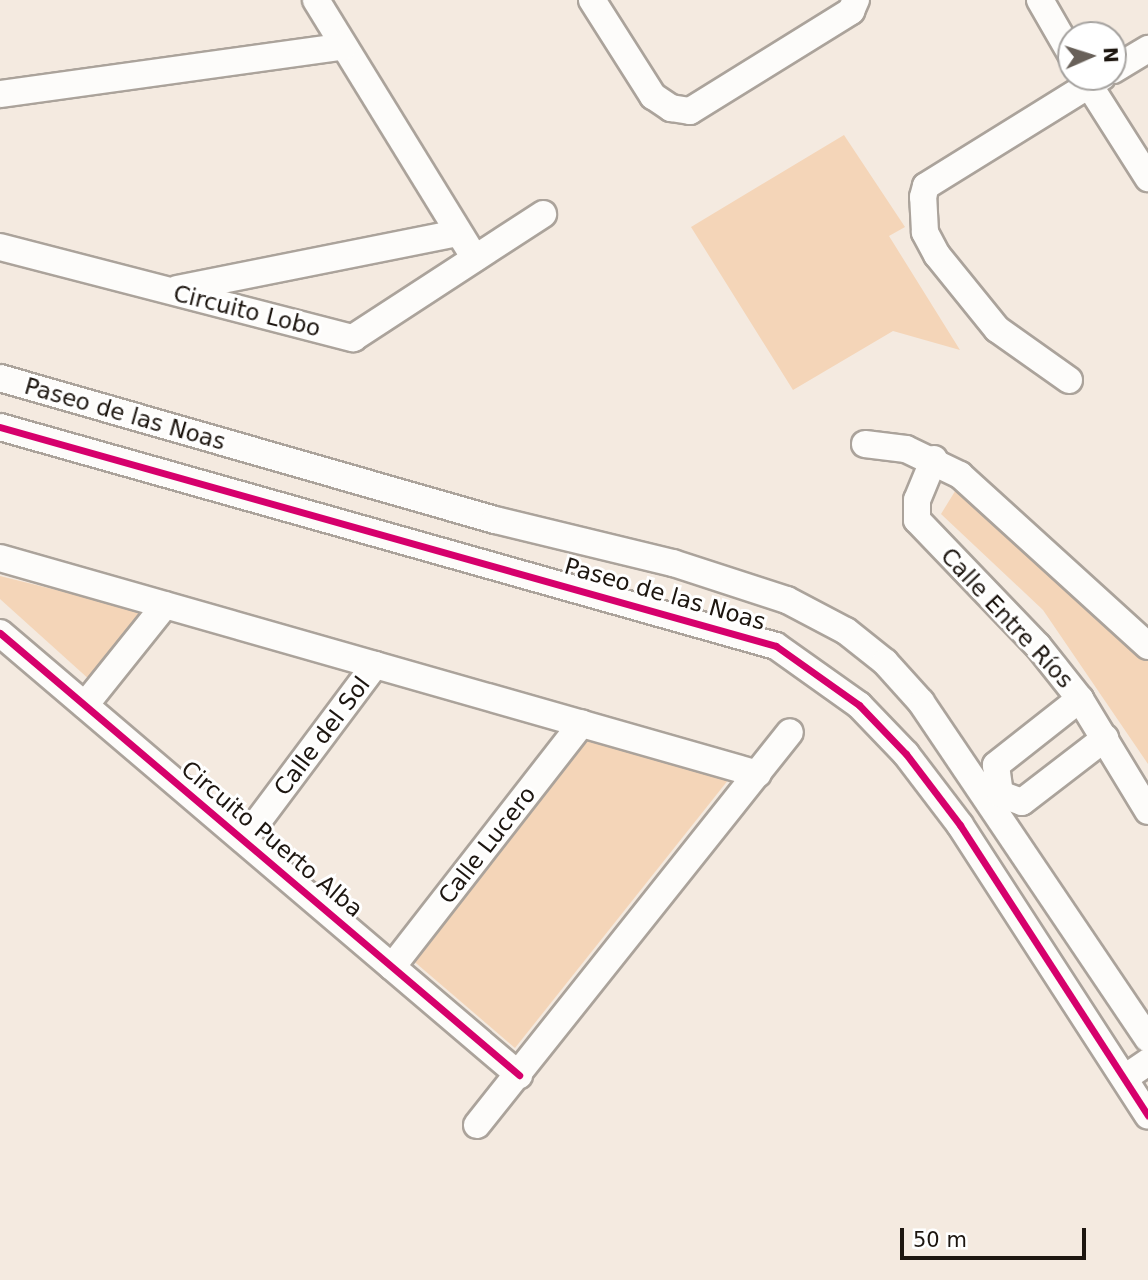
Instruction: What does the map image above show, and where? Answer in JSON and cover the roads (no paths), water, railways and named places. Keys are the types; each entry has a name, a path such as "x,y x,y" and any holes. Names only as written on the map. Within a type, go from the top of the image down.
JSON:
{"street":[{"path":"316,0 457,233 475,258"},
{"path":"592,0 653,96 671,108 690,111 850,11 856,0"},
{"path":"1040,0 1057,30"},
{"path":"0,94 344,46"},
{"path":"1127,62 1148,49"},
{"path":"1069,380 997,329 937,255 925,232 922,213 926,186 1074,91"},
{"path":"1097,91 1148,178"},
{"name":"Circuito Lobo","path":"0,247 353,338 543,214"},
{"path":"169,291 457,233"},
{"name":"Paseo de las Noas","path":"0,377 495,520 673,564 787,600 846,631 885,662 962,760 1004,799 1019,843 1148,1039"},
{"name":"Paseo de las Noas","path":"0,427 776,646 859,705 906,754 960,825 1126,1077 1148,1116"},
{"path":"864,444 906,449 934,459 960,475 1148,646"},
{"name":"Calle Entre Ríos","path":"934,459 917,500 917,520 1017,623 1080,699 1140,784 1148,811"},
{"path":"0,558 758,774"},
{"path":"85,705 165,605"},
{"name":"Circuito Puerto Alba","path":"0,633 519,1075"},
{"name":"Calle del Sol","path":"244,840 375,665"},
{"path":"962,760 996,765 1080,699"},
{"name":"Calle Lucero","path":"392,967 582,723"},
{"path":"477,1125 790,732"},
{"path":"960,825 1105,737"},
{"path":"996,765 1004,799"},
{"path":"1126,1077 1148,1062"}]}
